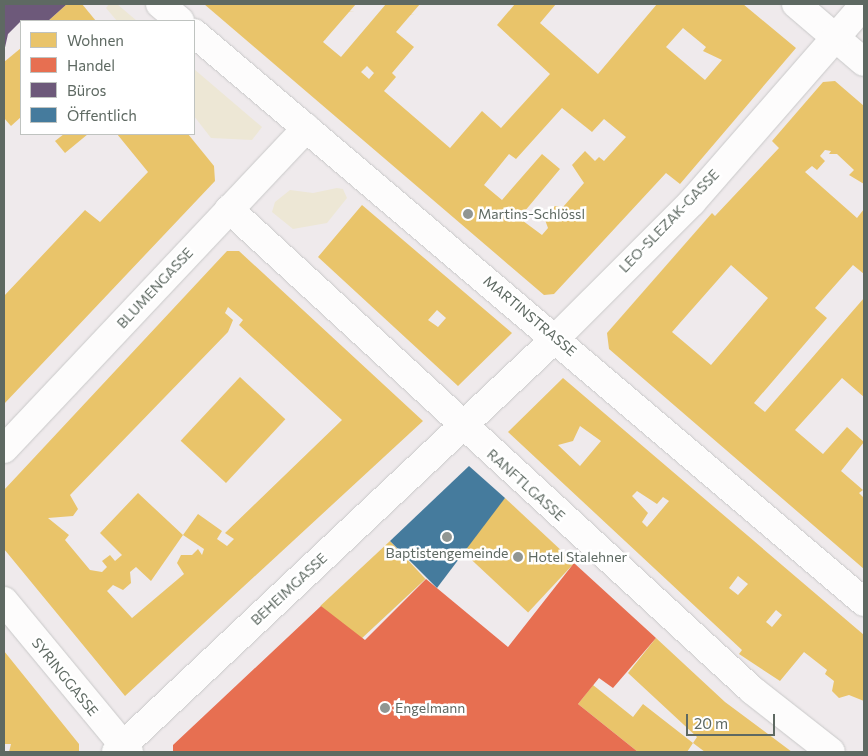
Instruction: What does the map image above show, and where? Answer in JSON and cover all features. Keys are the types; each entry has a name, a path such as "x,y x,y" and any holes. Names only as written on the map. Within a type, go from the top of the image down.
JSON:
{"street":[{"path":"160,4 179,20"},
{"path":"796,4 864,62"},
{"name":"LEO-SLEZAK-GASSE","path":"462,426 556,338 692,202 864,5"},
{"name":"MARTINSTRASSE","path":"195,34 556,338 864,602"},
{"name":"BLUMENGASSE","path":"4,449 306,128"},
{"name":"RANFTLGASSE","path":"229,209 462,426 752,690 831,752"},
{"name":"BEHEIMGASSE","path":"122,750 462,426"},
{"name":"SYRINGGASSE","path":"4,601 122,750"}],"shaded area":[{"path":"109,4 117,4 136,20 116,20 106,8"},
{"path":"195,70 262,127 252,140 211,138 195,117"},
{"path":"337,188 343,189 347,198 327,223 293,229 272,212 275,202 290,190 313,193"}],"building: Wohnen":[{"path":"67,4 82,4 95,20 49,20"},
{"path":"204,4 356,4 323,42 341,57 386,4 420,4 396,32 414,47 392,73 396,77 384,91 450,148 482,111 501,128 550,74 497,25 515,4 556,4 540,23 598,74 657,4 743,4 796,48 680,184 666,173 554,294 544,295","holes":["683,28 706,47 703,51 722,60 705,80 666,47","367,66 374,73 369,79 361,72","562,108 592,132 604,119 626,137 604,161 599,157 595,161 585,151 572,165 584,183 563,207 555,206 544,217 548,228 542,235 519,218 560,169 542,154 502,200 484,185 509,154 516,159"]},
{"path":"20,49 20,118 11,126 4,118 4,62"},
{"path":"835,81 864,106 864,184 849,175 854,170 837,154 829,154 831,151 825,150 820,156 825,161 817,170 812,166 805,172 857,218 864,209 864,274 853,265 815,308 827,318 754,403 765,412 864,298 864,397 842,378 795,430 823,454 847,427 864,442 841,471 863,490 859,493 864,498 864,569 609,349 607,333 712,213 715,216 779,148 772,141 823,82","holes":["731,265 768,298 711,365 672,332"]},
{"path":"63,135 87,135 65,153 55,141"},
{"path":"118,135 189,135 214,166 215,181 4,404 4,296 85,210 100,222 148,172"},
{"path":"362,205 512,333 458,386 318,257","holes":["437,310 446,318 438,327 428,320"]},
{"path":"227,251 239,251 423,421 125,696 4,549 4,490","holes":["228,307 243,320 239,325 342,420 225,533 234,539 227,546 217,539 222,531 198,514 183,535 138,493 100,533 122,555 115,561 110,555 102,561 107,567 102,572 90,570 65,540 69,535 48,518 73,516 78,509 70,495 228,332 233,320 225,313","183,535 204,549 202,555 198,549 192,555 181,555 177,563 184,574 132,618 107,591 113,585 123,590 131,583 130,572 136,567 151,581"]},
{"path":"240,377 285,419 226,483 181,441"},
{"path":"563,378 864,635 864,701 849,695 839,698 832,691 834,681 825,674 827,670 804,652 780,681 739,654 742,650 508,432","holes":["580,426 601,441 580,466 558,445 573,441","637,491 657,504 663,497 669,501 647,527 642,522 648,513 632,496","738,576 748,584 738,595 729,588","776,610 782,615 772,627 766,622"]},
{"name":"Hotel Stalehner","path":"505,498 574,563 528,613 459,548"},
{"path":"390,541 425,579 356,644 321,606"},
{"path":"656,638 725,702 792,752 705,752 693,743 697,737 628,673"},
{"path":"4,651 79,744 79,752 9,752 11,744 4,744"},
{"path":"593,685 633,717 643,704 693,743 687,752 638,752 578,704"}],"building: Handel":[{"path":"574,563 656,638 613,688 599,678 578,704 638,752 173,752 173,745 321,606 365,640 426,579 508,647"}],"building: Büros":[{"path":"4,4 67,4 49,20 20,20 8,34 4,52"}],"building: Öffentlich":[{"path":"469,466 505,498 437,588 390,541"}],"place":[{"name":"Martins-Schlössl","path":"468,214"},
{"name":"Baptistengemeinde","path":"447,537"},
{"name":"Hotel Stalehner","path":"518,557"},
{"name":"Engelmann","path":"385,708"}]}
